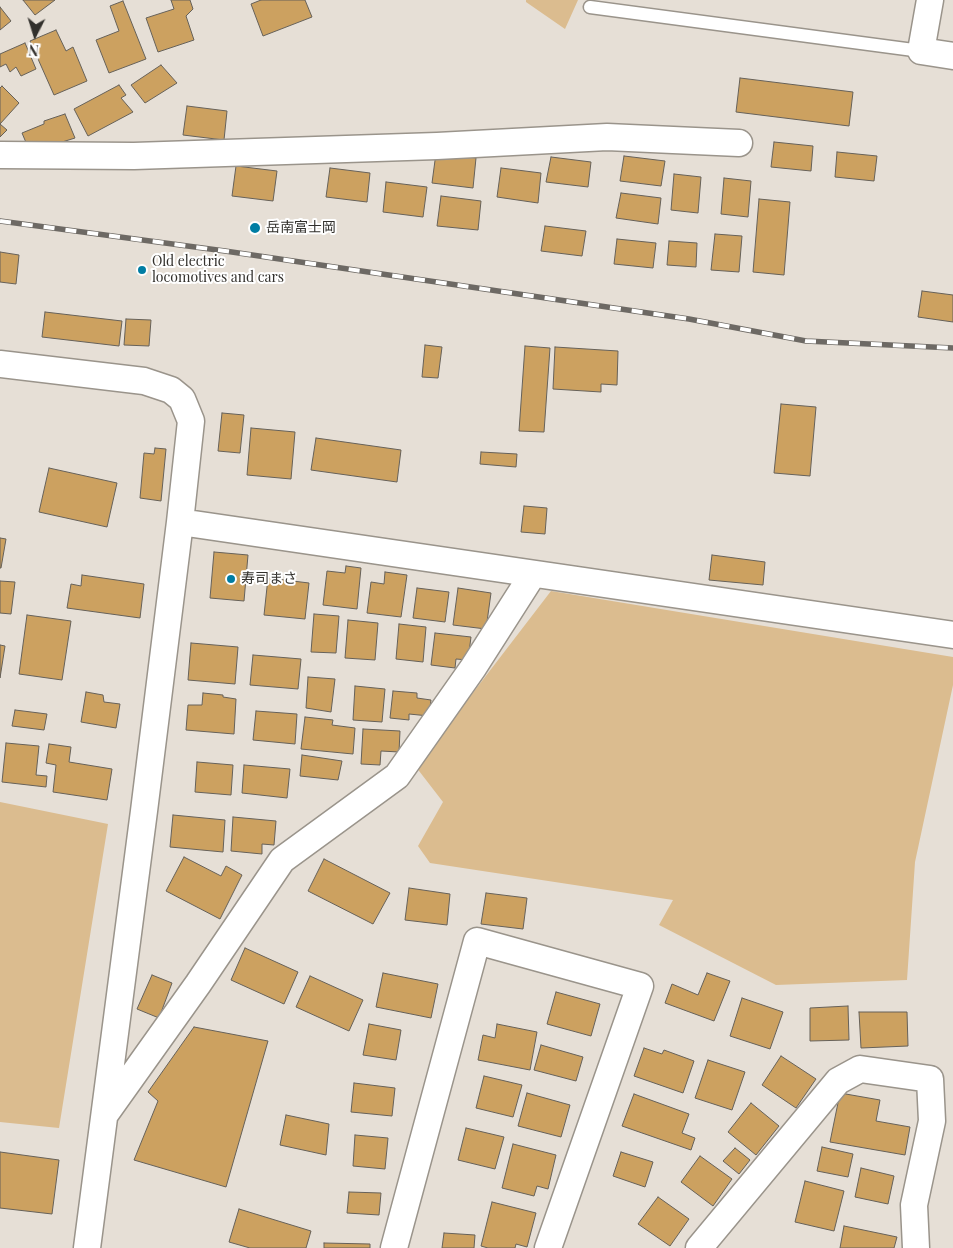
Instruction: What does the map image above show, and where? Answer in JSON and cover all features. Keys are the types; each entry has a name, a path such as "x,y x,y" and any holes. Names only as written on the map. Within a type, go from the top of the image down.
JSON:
{"street":[{"path":"930,0 921,51 953,56"},
{"path":"0,155 134,156 438,146 607,137 739,143"},
{"path":"0,364 144,381 171,390 182,399 191,421 180,522 87,1248"},
{"path":"180,522 953,635"},
{"path":"104,1115 198,984 282,860 397,776 473,668 533,574"},
{"path":"394,1248 477,941 640,986 548,1248"},
{"path":"699,1248 838,1081 860,1068 930,1079 932,1121 914,1205 916,1248"}],"lane":[{"path":"590,7 921,51"}],"shaded area":[{"path":"526,0 578,0 565,29 526,2"},
{"path":"551,591 953,657 953,685 915,862 907,980 776,985 659,925 673,900 430,863 418,846 443,802 416,767"},
{"path":"0,802 108,824 59,1128 0,1122"}],"building":[{"path":"23,0 55,0 35,15"},
{"path":"171,0 190,0 193,9 186,16 194,40 158,52 146,18 174,9"},
{"path":"261,0 305,0 312,17 263,36 251,4"},
{"path":"123,1 146,59 109,73 96,40 119,31 110,6"},
{"path":"0,7 11,21 0,30"},
{"path":"56,30 66,51 73,47 87,81 54,95 30,41"},
{"path":"25,43 36,69 21,76 16,67 10,72 6,64 0,67 0,54"},
{"path":"161,65 177,83 145,103 131,85"},
{"path":"740,78 853,92 849,126 736,112"},
{"path":"119,85 126,95 121,98 133,112 88,136 74,109"},
{"path":"2,86 19,103 0,124 0,88"},
{"path":"187,106 227,111 224,140 183,135"},
{"path":"65,114 75,138 30,152 22,133 44,124 44,121"},
{"path":"0,124 7,130 0,137"},
{"path":"774,142 813,146 811,171 771,167"},
{"path":"837,152 877,156 874,181 835,177"},
{"path":"436,153 476,158 473,188 432,183"},
{"path":"624,156 665,161 661,186 620,181"},
{"path":"551,157 591,162 588,187 546,182"},
{"path":"236,166 277,171 273,201 232,196"},
{"path":"330,168 370,173 367,202 326,197"},
{"path":"501,168 541,173 538,203 497,197"},
{"path":"674,174 701,177 698,213 671,210"},
{"path":"724,178 751,181 748,217 721,214"},
{"path":"386,182 427,187 423,217 383,212"},
{"path":"621,193 661,198 658,224 616,218"},
{"path":"441,196 481,201 478,230 437,226"},
{"path":"759,199 790,202 784,275 753,272"},
{"path":"545,226 586,231 582,256 541,251"},
{"path":"715,234 742,236 739,272 711,270"},
{"path":"617,239 656,243 653,268 614,264"},
{"path":"669,241 697,243 696,267 667,265"},
{"path":"0,252 19,255 16,284 0,282"},
{"path":"922,291 953,295 953,322 918,317"},
{"path":"45,312 122,321 119,346 42,337"},
{"path":"126,319 151,320 149,346 124,345"},
{"path":"425,345 442,347 438,378 422,377"},
{"path":"525,346 550,348 544,432 519,431"},
{"path":"555,347 618,351 617,385 601,384 601,392 553,389"},
{"path":"781,404 816,407 810,476 774,473"},
{"path":"222,413 244,415 240,453 218,451"},
{"path":"251,428 295,432 291,479 247,475"},
{"path":"316,438 401,450 397,482 311,470"},
{"path":"155,448 166,449 161,501 140,498 144,453 154,454"},
{"path":"481,452 517,454 516,467 480,464"},
{"path":"49,468 117,483 107,527 39,512"},
{"path":"524,506 547,508 545,534 521,532"},
{"path":"0,538 6,539 1,568 0,568"},
{"path":"214,552 248,555 244,601 210,598"},
{"path":"712,555 765,562 763,585 709,580"},
{"path":"346,566 361,568 357,609 323,605 327,571 345,573"},
{"path":"385,572 407,575 401,617 367,613 371,582 384,584"},
{"path":"82,575 144,584 140,618 67,608 71,584 81,586"},
{"path":"268,578 309,583 305,619 264,615"},
{"path":"0,581 15,582 11,614 0,613"},
{"path":"417,588 449,592 445,622 413,618"},
{"path":"458,588 491,593 486,629 453,625"},
{"path":"314,614 339,616 336,653 311,652"},
{"path":"27,615 71,621 62,680 19,674"},
{"path":"348,620 378,623 375,660 345,658"},
{"path":"399,624 426,627 423,662 396,659"},
{"path":"435,633 471,637 468,660 456,659 455,668 431,665"},
{"path":"191,643 238,647 235,684 188,680"},
{"path":"0,645 5,646 0,678"},
{"path":"253,655 301,659 298,689 250,685"},
{"path":"308,677 335,679 331,712 306,708"},
{"path":"355,686 385,689 382,722 353,720"},
{"path":"393,691 417,693 417,698 431,700 429,716 409,714 409,720 390,718"},
{"path":"86,692 103,695 104,702 120,704 116,728 81,722"},
{"path":"203,693 223,695 223,697 236,699 234,734 186,730 188,705 202,705"},
{"path":"15,710 47,714 44,730 12,726"},
{"path":"256,711 297,714 295,744 253,740"},
{"path":"305,717 333,720 332,725 355,728 353,754 301,749"},
{"path":"363,729 400,731 399,752 381,751 380,765 361,764"},
{"path":"6,743 39,746 36,775 47,776 46,787 2,782"},
{"path":"49,744 71,747 69,762 112,769 107,800 53,792 56,765 46,763"},
{"path":"302,755 342,761 338,780 300,776"},
{"path":"197,762 233,765 231,795 195,792"},
{"path":"244,765 290,769 287,798 242,793"},
{"path":"173,815 225,820 223,852 170,847"},
{"path":"233,817 276,821 274,845 262,844 262,854 231,851"},
{"path":"184,857 221,876 226,866 242,875 220,919 166,891"},
{"path":"324,859 390,893 373,924 308,891"},
{"path":"409,888 450,894 447,925 405,920"},
{"path":"486,893 527,898 523,929 481,924"},
{"path":"245,948 298,972 284,1004 231,980"},
{"path":"383,973 438,984 431,1018 376,1007"},
{"path":"707,973 730,981 714,1021 665,1003 672,984 698,995"},
{"path":"152,975 172,983 159,1018 137,1009"},
{"path":"310,976 363,1000 349,1031 296,1007"},
{"path":"556,992 600,1004 591,1036 547,1024"},
{"path":"742,998 783,1012 770,1049 730,1036"},
{"path":"848,1006 849,1040 810,1041 810,1008"},
{"path":"859,1012 907,1012 908,1046 861,1048"},
{"path":"369,1024 401,1030 396,1060 363,1055"},
{"path":"497,1024 537,1032 530,1070 478,1060 483,1035 495,1038"},
{"path":"194,1027 268,1041 226,1187 134,1160 158,1101 148,1092"},
{"path":"541,1045 583,1057 576,1081 534,1070"},
{"path":"644,1048 662,1054 664,1050 694,1061 683,1093 634,1076"},
{"path":"781,1056 816,1079 796,1108 762,1085"},
{"path":"708,1060 745,1072 732,1110 695,1098"},
{"path":"484,1076 522,1085 513,1117 476,1108"},
{"path":"354,1083 395,1088 392,1116 351,1112"},
{"path":"527,1093 570,1105 561,1137 518,1126"},
{"path":"840,1093 880,1100 876,1121 910,1127 905,1155 830,1142"},
{"path":"634,1094 689,1114 682,1133 695,1138 691,1150 622,1126"},
{"path":"751,1103 779,1126 756,1155 728,1132"},
{"path":"286,1115 329,1124 326,1155 280,1145"},
{"path":"466,1128 504,1137 495,1169 458,1160"},
{"path":"355,1135 388,1138 385,1169 353,1166"},
{"path":"513,1144 556,1155 548,1189 537,1186 534,1196 502,1188"},
{"path":"822,1147 853,1154 848,1177 817,1171"},
{"path":"735,1148 750,1160 739,1174 723,1161"},
{"path":"0,1152 59,1160 52,1214 0,1208"},
{"path":"621,1152 653,1162 645,1187 613,1176"},
{"path":"700,1156 732,1179 713,1206 681,1182"},
{"path":"861,1168 894,1176 888,1204 855,1197"},
{"path":"805,1181 844,1191 834,1231 795,1222"},
{"path":"349,1192 381,1193 379,1215 347,1213"},
{"path":"658,1197 689,1219 670,1246 638,1224"},
{"path":"492,1202 536,1213 527,1247 516,1244 515,1248 488,1248 481,1246"},
{"path":"239,1209 311,1231 306,1248 250,1248 229,1242"},
{"path":"844,1226 897,1237 894,1248 840,1248"},
{"path":"444,1233 475,1235 474,1248 442,1248"},
{"path":"324,1243 370,1244 370,1248 324,1248"}],"railway":[{"path":"0,221 225,251 689,319 806,341 953,348"}],"place":[{"name":"岳南富士岡","path":"255,228"},
{"name":"Old electric locomotives and cars","path":"142,270"},
{"name":"寿司まさ","path":"231,579"}]}
